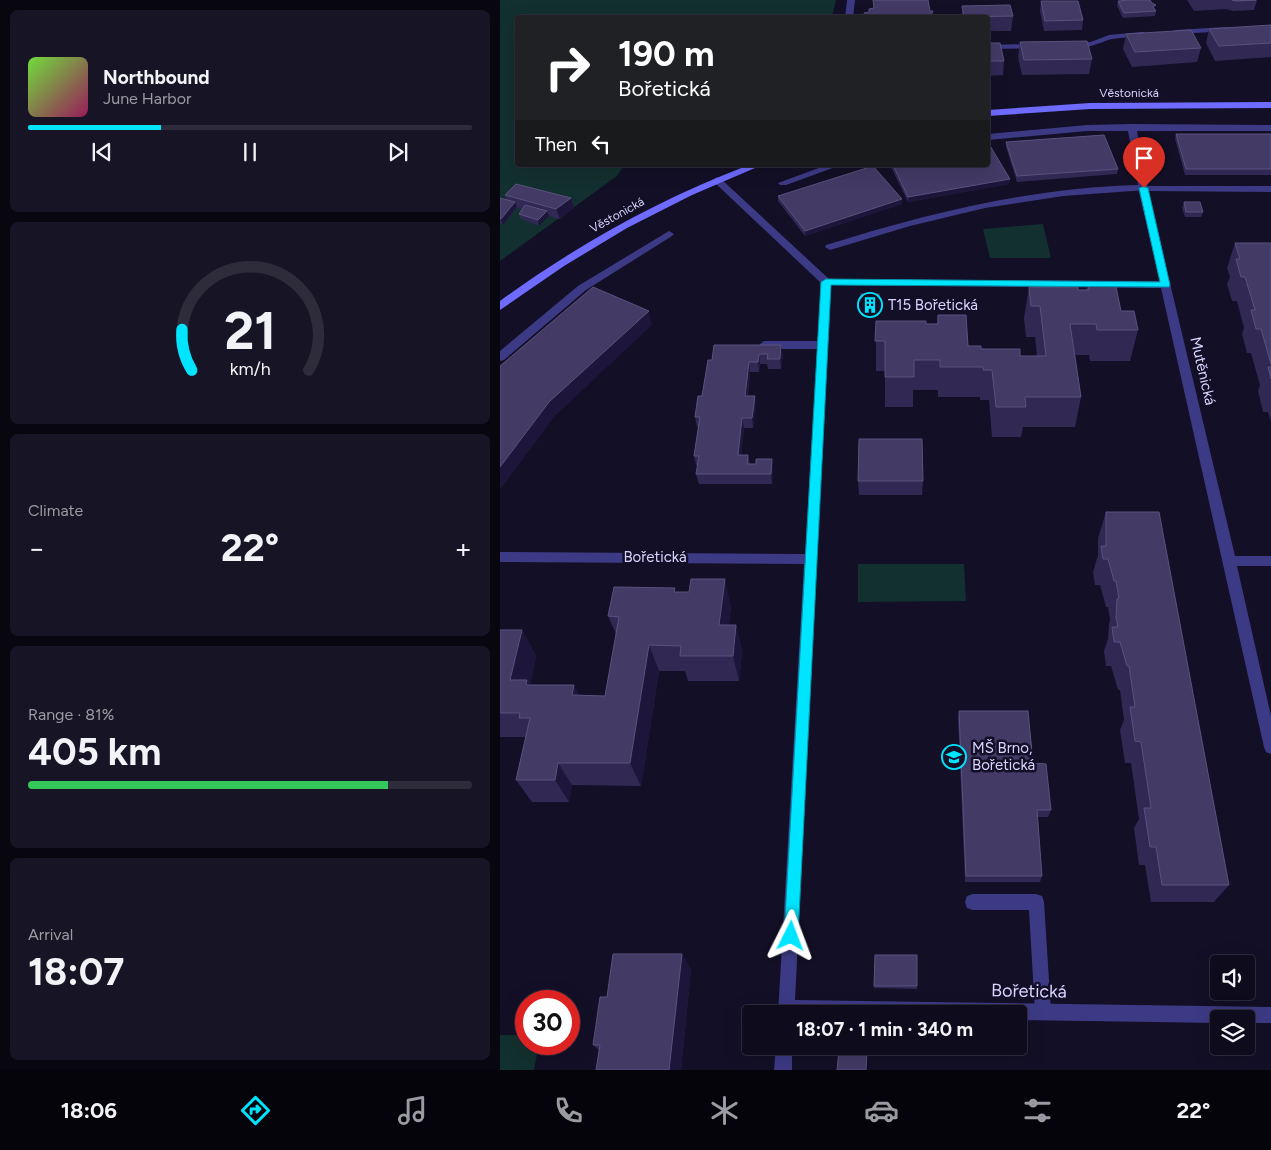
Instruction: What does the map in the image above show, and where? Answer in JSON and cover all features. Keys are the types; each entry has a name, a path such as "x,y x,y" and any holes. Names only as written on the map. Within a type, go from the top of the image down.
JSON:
{"street":[{"path":"849,15 851,0"},
{"path":"1168,32 1235,28"},
{"path":"1062,45 1088,45 1109,37 1150,34"},
{"path":"990,47 1044,46"},
{"name":"Věstonická","path":"990,113 1090,106 1271,105"},
{"path":"990,137 1045,130 1132,127 1271,128"},
{"name":"Mutěnická","path":"1132,127 1144,188 1271,747"},
{"name":"Věstonická","path":"500,306 593,242 662,204 752,167"},
{"path":"783,182 830,167"},
{"path":"717,180 826,282 1166,285"},
{"path":"830,247 931,216 994,203 1055,194 1144,188 1271,189"},
{"path":"500,357 582,288 670,234"},
{"name":"Bořetická","path":"787,1005 826,282"},
{"path":"755,345 822,345"},
{"name":"Bořetická","path":"500,556 810,559"},
{"path":"1229,561 1271,561"},
{"path":"973,902 1036,902 1044,1012"},
{"name":"Bořetická","path":"1027,1012 1271,1015"},
{"path":"783,1070 784,1055"}],"green space":[{"path":"500,0 836,0 832,15 515,15 515,167 623,167 617,176 500,261"},
{"path":"1043,224 1051,258 990,258 983,229"},
{"path":"858,564 964,564 966,601 858,602"},
{"path":"500,1035 515,1035 515,1055 537,1055 534,1070 500,1070"}],"building":[{"path":"873,0 928,0 930,11 933,11 931,15 865,15 864,13 869,12 869,9 874,8"},
{"path":"1150,0 1156,5 1153,7 1156,11 1124,13 1118,1"},
{"path":"1041,1 1078,1 1083,20 1045,21"},
{"path":"1010,5 1013,16 964,15 962,6"},
{"path":"1271,25 1271,43 1219,46 1209,29"},
{"path":"1191,30 1201,48 1135,52 1126,34"},
{"path":"1087,41 1092,59 1024,60 1020,42"},
{"path":"990,43 1000,43 1004,61 990,61"},
{"path":"1176,134 1271,134 1271,169 1186,169"},
{"path":"1104,135 1118,169 1017,176 1006,142"},
{"path":"990,146 1010,179 908,197 894,167 990,167"},
{"path":"874,167 902,199 805,231 778,196"},
{"path":"516,184 571,198 556,209 505,195"},
{"path":"500,198 515,202 501,219 500,219"},
{"path":"1184,202 1200,202 1203,212 1186,212"},
{"path":"525,205 547,211 538,220 519,214"},
{"path":"1235,243 1271,243 1271,364 1261,329 1256,329 1251,310 1255,310 1245,277 1241,277 1236,259 1240,259"},
{"path":"1088,282 1115,282 1121,311 1134,311 1138,330 1097,330 1096,324 1070,324 1081,397 1025,397 1026,407 996,407 992,370 983,370 983,367 940,367 940,360 914,360 914,377 885,377 885,341 875,341 876,321 926,321 926,324 938,324 938,315 966,315 968,346 981,346 981,349 1020,349 1020,356 1046,356 1040,306 1031,306 1029,287 1078,287 1078,290 1089,290"},
{"path":"593,287 649,311 549,402 500,467 500,366"},
{"path":"861,294 879,294 879,306 861,306"},
{"path":"714,345 781,345 780,359 767,359 768,354 759,354 758,362 749,362 745,396 755,396 752,418 742,418 738,455 748,455 747,464 756,464 756,459 772,459 771,474 696,474 699,456 694,456 700,417 695,417 698,396 702,396 708,360 712,360"},
{"path":"1268,367 1271,367 1271,379"},
{"path":"859,439 922,439 923,481 858,481"},
{"path":"1106,512 1159,512 1229,885 1162,885 1156,847 1150,847 1144,808 1151,808 1141,742 1135,741 1130,707 1135,707 1129,666 1127,666 1120,642 1114,642 1112,627 1118,627 1116,617 1117,599 1119,598 1116,581 1114,581 1108,559 1103,559 1101,546 1106,546"},
{"path":"691,579 725,579 719,625 736,625 733,656 680,656 681,646 649,645 630,763 558,763 555,780 516,780 530,718 519,718 520,713 500,713 500,630 522,630 510,680 527,680 526,685 574,685 572,695 605,696 619,617 608,616 614,587 675,588 674,592 689,592"},
{"path":"959,711 1028,711 1033,763 1046,764 1051,810 1037,810 1042,876 966,876"},
{"path":"613,954 682,954 669,1070 596,1070 600,1045 593,1045 600,997 607,997"},
{"path":"875,955 917,955 917,986 874,986"},
{"path":"838,1055 867,1055 866,1070 837,1070"}],"place":[{"name":"T15 Bořetická","path":"870,305"},
{"name":"MŠ Brno, Bořetická","path":"954,757"}],"route":[{"path":"791,936 826,282 1166,285 1144,188"}]}
